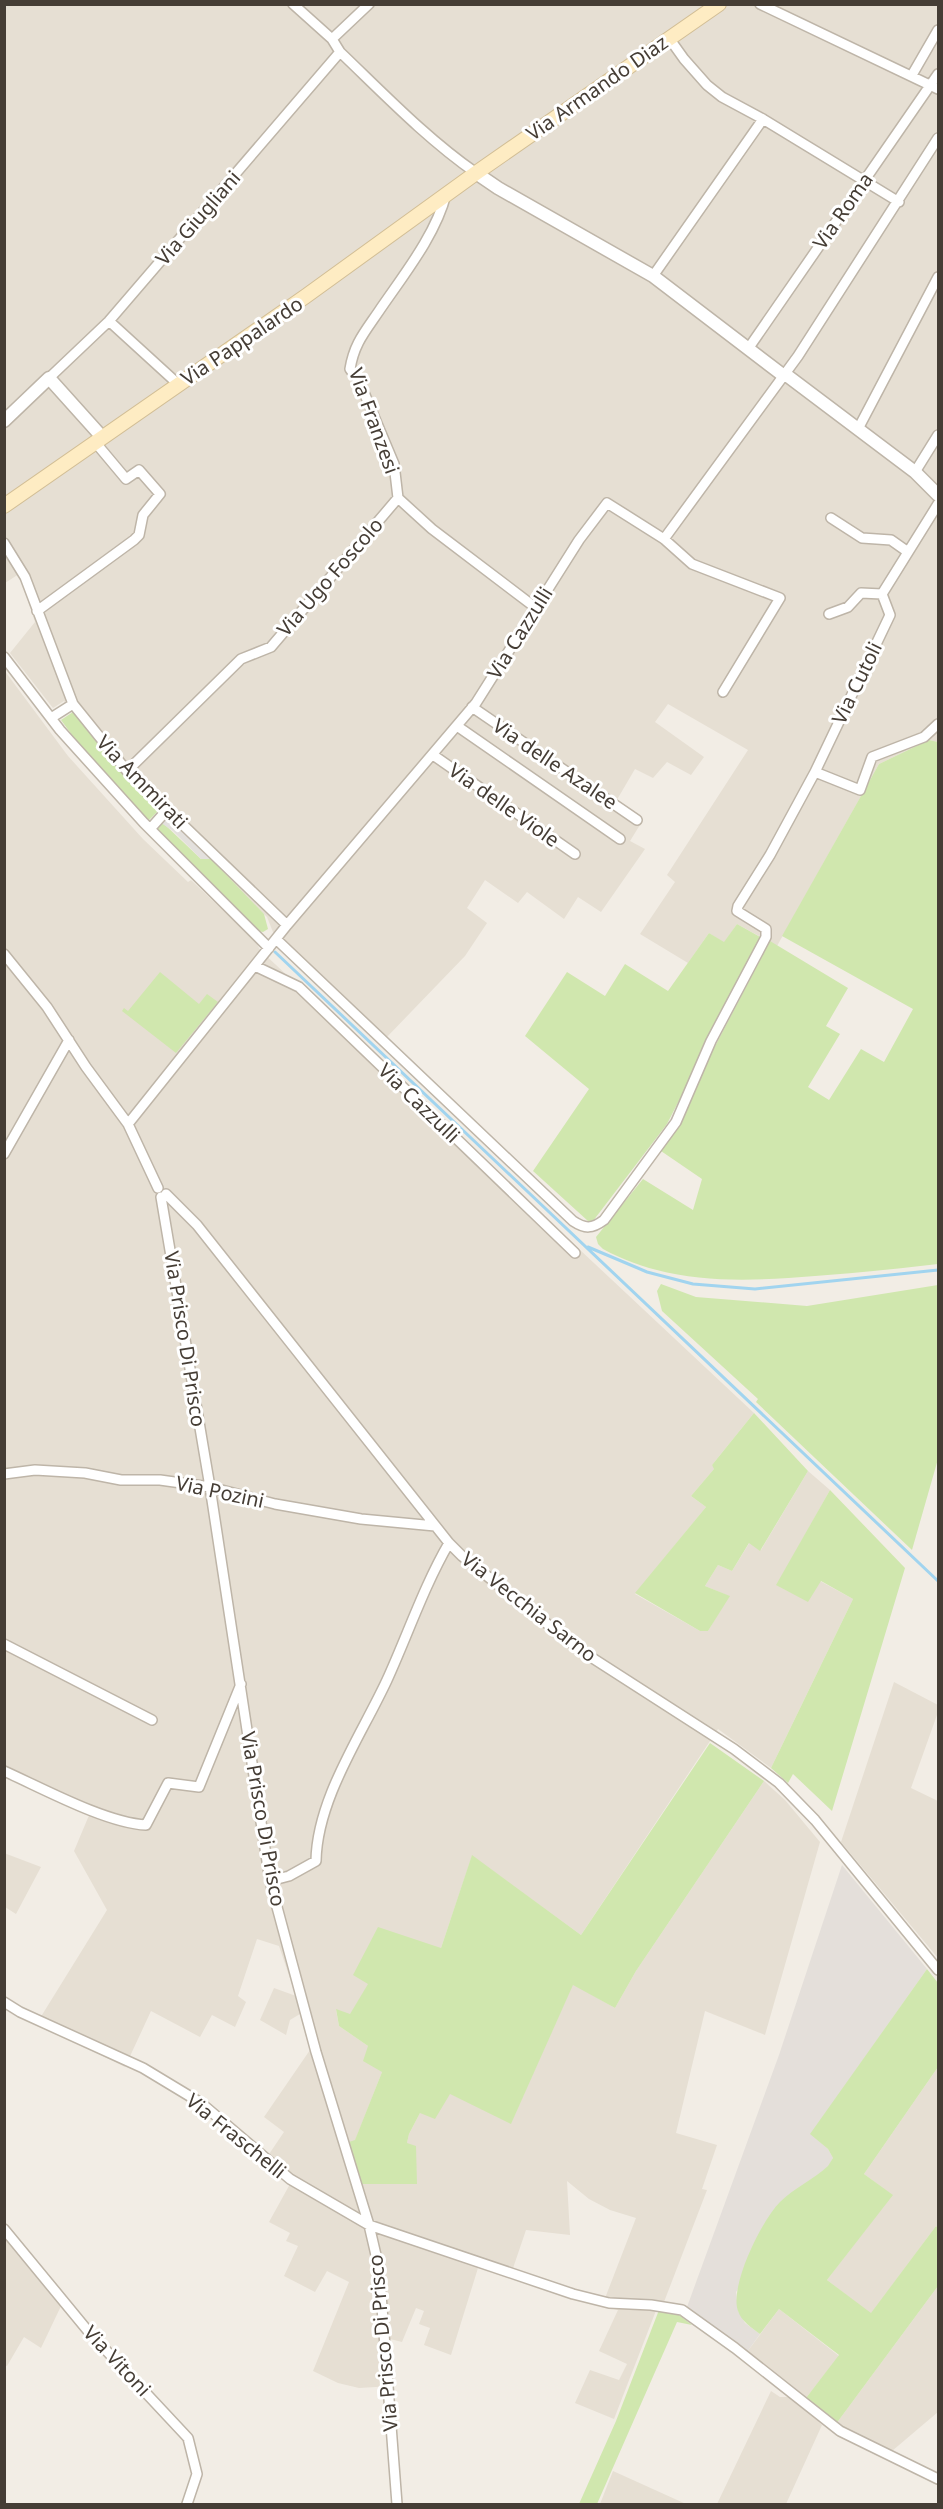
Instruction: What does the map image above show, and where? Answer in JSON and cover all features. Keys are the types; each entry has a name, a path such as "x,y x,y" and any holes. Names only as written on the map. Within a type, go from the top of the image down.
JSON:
{"main road":[{"name":"Via Armando Diaz","path":"476,173 719,4"},
{"name":"Via Pappalardo","path":"5,503 306,297 476,173"}],"street":[{"path":"293,4 332,39 340,52 413,122 453,157 498,188 652,276 915,472 939,495"},
{"path":"332,39 369,4"},
{"path":"760,4 829,39 935,86"},
{"path":"912,75 939,30"},
{"path":"669,38 707,85 722,97 763,119 899,202"},
{"name":"Via Giugliani","path":"4,421 109,321 340,52"},
{"name":"Via Roma","path":"747,348 864,180 935,86 939,74"},
{"path":"652,276 763,119"},
{"path":"723,692 780,598 692,564 664,539 784,375 939,138"},
{"name":"Via Franzesi","path":"447,194 443,208 418,252 354,349 350,369 360,383 394,464 398,498 432,530 536,608"},
{"path":"858,429 939,277"},
{"path":"109,321 178,384"},
{"path":"37,612 134,540 139,535 143,515 160,494 140,470 126,479 98,439 49,378"},
{"path":"915,472 939,435"},
{"name":"Via Ugo Foscolo","path":"127,771 241,658 271,646 398,498"},
{"name":"Via Cazzulli","path":"128,1124 287,925 434,755 472,707 579,540 607,503 664,539"},
{"path":"829,614 848,607 861,593 882,594 939,504"},
{"path":"831,518 862,538 891,540 908,552"},
{"name":"Via Ammirati","path":"4,543 25,577 73,705 127,771 287,925"},
{"name":"Via Cutoli","path":"276,939 573,1221 584,1228 595,1227 604,1220 676,1122 711,1041 766,937 765,929 741,915 737,911 738,906 770,855 814,772 890,615 882,594"},
{"name":"Via Ammirati","path":"4,657 51,718 150,829 269,948"},
{"path":"51,718 73,705"},
{"name":"Via delle Azalee","path":"472,707 637,820"},
{"path":"814,772 860,790 872,757 924,737 939,724"},
{"path":"457,726 620,839"},
{"name":"Via delle Viole","path":"434,755 575,854"},
{"path":"150,829 167,810"},
{"path":"4,954 47,1006 128,1124 161,1193"},
{"name":"Via Cazzulli","path":"255,966 299,987 575,1253"},
{"path":"4,1154 69,1041"},
{"name":"Via Prisco Di Prisco","path":"161,1193 210,1486 270,1881 316,2052 369,2224 379,2268 397,2505"},
{"name":"Via Vecchia Sarno","path":"161,1193 197,1225 449,1543 580,1650 734,1749 779,1783 815,1820 939,1970"},
{"name":"Via Pozini","path":"5,1475 45,1470 210,1486 275,1504 362,1519 435,1526"},
{"path":"270,1881 289,1876 316,1861 316,1839 328,1804 387,1680 435,1567 449,1543"},
{"path":"4,1644 152,1720"},
{"path":"4,1771 113,1819 146,1825 168,1783 199,1787 241,1683"},
{"name":"Via Fraschelli","path":"4,2002 20,2012 143,2068 201,2103 290,2180 369,2224 600,2301 682,2310 735,2348 840,2431 939,2479"},
{"name":"Via Vitoni","path":"4,2229 88,2331 188,2438 197,2474 187,2505"}],"shaded area":[{"path":"5,5 938,5 938,742 929,740 879,764 777,946 737,924 724,943 709,933 688,963 640,934 675,882 667,875 748,750 668,704 655,722 704,757 691,775 667,762 653,778 635,769 615,803 643,820 630,841 645,849 601,912 578,897 564,919 527,892 518,903 485,880 467,908 487,923 465,956 385,1039 273,932 267,917 109,759 64,701 53,708 10,653 35,622 19,574 5,583"},
{"path":"4,670 68,756 143,839 188,882 191,880 256,942 260,950 754,1413 712,1465 715,1468 691,1496 706,1507 635,1594 700,1631 708,1631 729,1596 705,1586 718,1565 732,1571 750,1542 761,1550 808,1471 830,1490 777,1585 820,1581 853,1599 771,1768 718,1729 581,1935 472,1856 441,1948 369,1984 350,2015 336,2010 339,2026 368,2046 382,2072 355,2141 407,2143 420,2113 449,2093 511,2123 573,1984 615,2008 636,1971 764,1781 785,1800 820,1842 765,2035 705,2011 676,2133 717,2145 702,2189 707,2190 664,2302 657,2308 614,2419 575,2403 590,2370 619,2380 627,2364 599,2351 618,2310 602,2306 636,2218 610,2210 589,2199 567,2181 570,2235 526,2230 510,2277 478,2268 451,2355 424,2345 430,2328 419,2324 424,2311 416,2308 402,2342 390,2339 392,2386 359,2388 338,2383 313,2371 349,2282 327,2271 315,2292 284,2276 298,2246 286,2241 290,2233 269,2222 290,2184 263,2163 284,2132 264,2117 310,2050 300,2014 290,2020 286,2035 260,2020 274,1988 296,1996 279,1946 257,1939 238,1996 246,2002 235,2027 212,2015 200,2037 151,2011 125,2067 37,2023 107,1910 74,1851 90,1813 5,1776"},
{"path":"170,821 178,827 212,859 201,859 173,831 161,823"},
{"path":"894,1682 938,1705 938,1712 911,1788 938,1801 938,1958 841,1842"},
{"path":"4,1853 41,1867 16,1914 5,1907"},
{"path":"842,1865 927,1969 811,2134 828,2149 833,2158 829,2166 813,2180 736,2292 738,2311 745,2323 760,2334 747,2352 687,2307 779,2055"},
{"path":"938,2067 938,2228 936,2226 871,2314 827,2280 892,2195 864,2174"},
{"path":"5,2239 61,2306 41,2348 24,2337 7,2366 4,2365"},
{"path":"938,2286 938,2412 892,2451 836,2424"},
{"path":"779,2309 839,2356 806,2398 747,2352"},
{"path":"771,2391 780,2397 791,2397 822,2425 786,2504 717,2504"},
{"path":"613,2471 686,2504 600,2504"}],"green space":[{"path":"73,712 109,758 159,810 148,821 83,750 61,720"},
{"path":"929,740 938,742 938,1264 815,1276 733,1280 680,1275 654,1269 628,1261 603,1249 596,1237 643,1179 693,1210 702,1179 661,1151 676,1130 712,1052 770,941 848,988 826,1026 840,1034 808,1087 829,1100 861,1049 884,1062 913,1009 782,936 879,764"},
{"path":"162,822 201,859 211,859 264,914 268,929 263,932 258,931 155,830"},
{"path":"737,924 762,938 667,1124 593,1221 588,1221 533,1171 589,1089 525,1036 567,972 605,996 625,964 668,991 709,933 724,942"},
{"path":"160,972 199,1004 207,994 218,1002 176,1053 122,1011 124,1008 128,1011"},
{"path":"661,1284 696,1297 807,1306 938,1285 938,1459 912,1550 756,1402 758,1399 662,1311 657,1291"},
{"path":"754,1413 808,1471 760,1551 749,1543 732,1571 718,1565 705,1586 730,1596 708,1631 700,1631 635,1593 706,1507 691,1496 714,1469 712,1465"},
{"path":"830,1490 905,1568 832,1811 793,1774 788,1783 771,1768 853,1599 821,1581 808,1602 776,1585"},
{"path":"710,1743 764,1781 636,1971 615,2008 573,1985 511,2124 450,2094 435,2119 420,2113 409,2134 407,2143 416,2146 417,2184 361,2184 349,2142 355,2140 382,2072 363,2061 368,2046 339,2026 336,2009 350,2014 368,1984 353,1975 378,1927 441,1948 472,1855 581,1935"},
{"path":"927,1969 938,1983 938,2067 864,2174 893,2195 827,2280 871,2313 936,2226 938,2228 938,2286 836,2424 806,2398 839,2355 779,2309 760,2334 739,2315 736,2300 738,2286 756,2238 773,2211 786,2197 828,2166 833,2158 828,2149 810,2134"},
{"path":"659,2310 679,2315 692,2325 677,2322 597,2504 579,2504 616,2421"}],"waterway":[{"path":"275,952 938,1581"},
{"path":"588,1247 647,1272 693,1284 755,1289 938,1270"}]}
